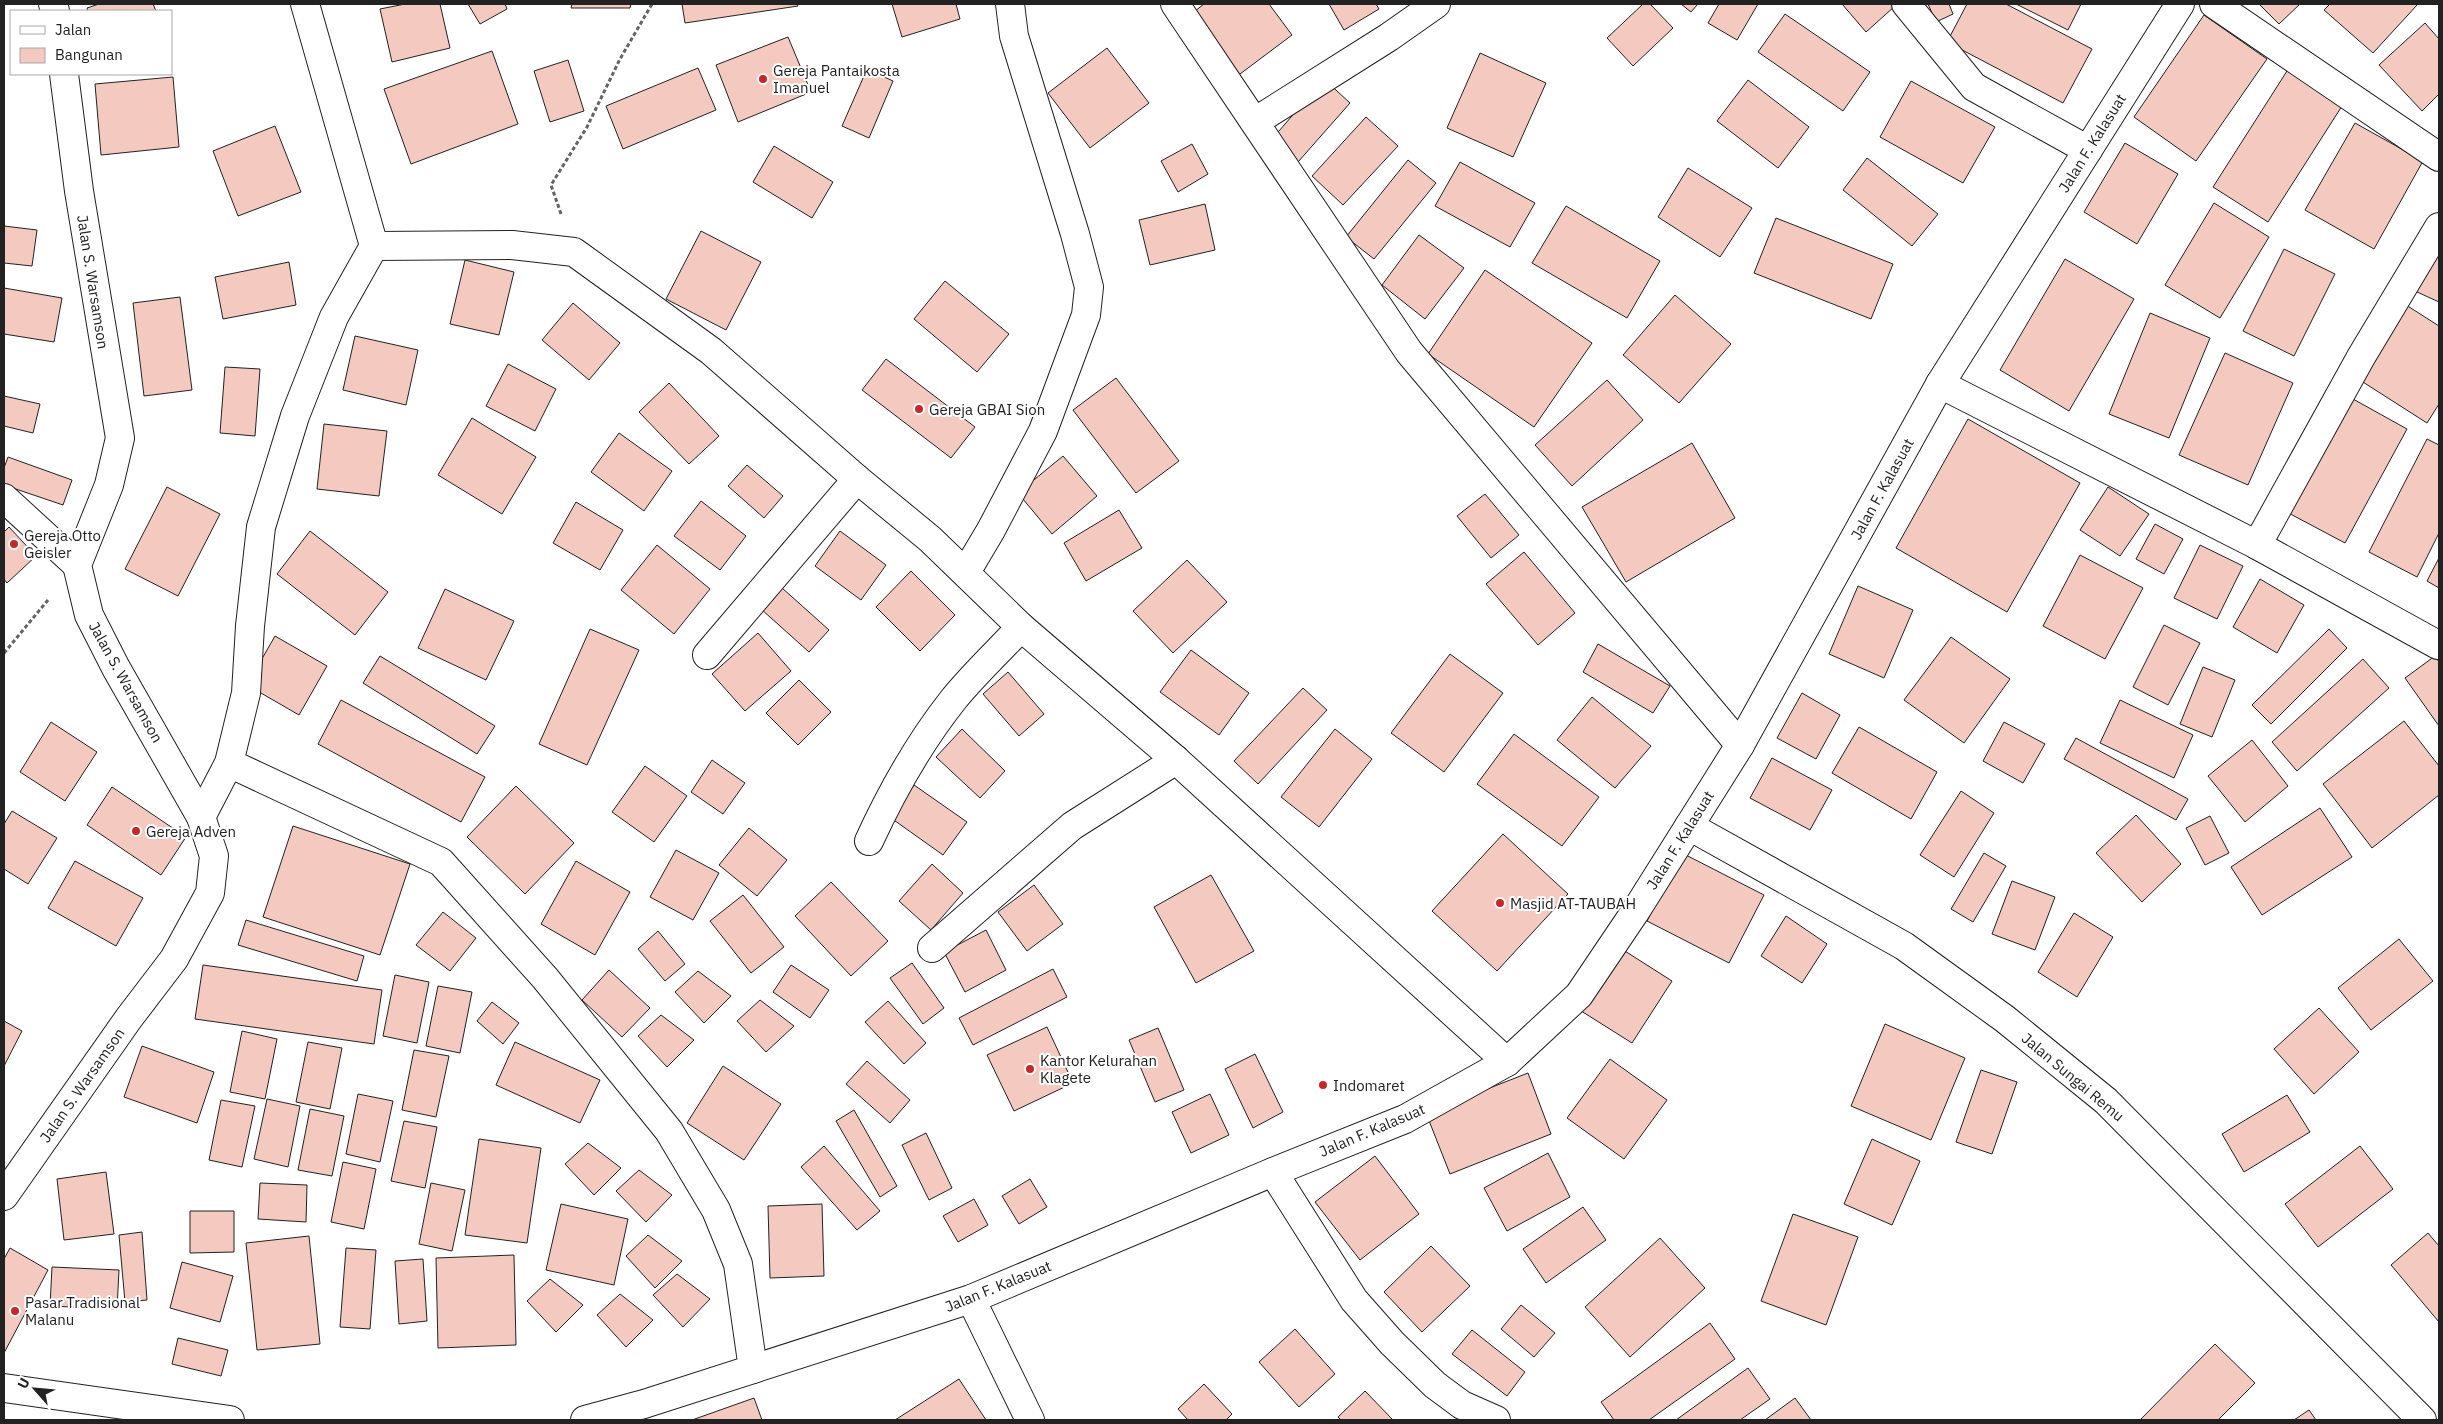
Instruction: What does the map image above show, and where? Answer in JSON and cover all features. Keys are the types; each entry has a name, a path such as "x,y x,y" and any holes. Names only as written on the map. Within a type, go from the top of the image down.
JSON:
{"street":[{"path":"201,816 229,763 246,693 250,626 261,527 295,416 330,326 374,246 305,4"},
{"path":"966,572 991,530 1042,431 1086,315 1089,286 1075,234 1014,36 1010,4"},
{"path":"1175,4 1256,121 1409,352 1740,744"},
{"path":"1256,121 1389,37 1436,4"},
{"path":"1906,4 1974,87 2088,150"},
{"name":"Jalan F. Kalasuat","path":"585,1420 753,1369 971,1299 1273,1172 1405,1119 1507,1062 1579,995 1689,826 1740,744 1940,384 2180,4"},
{"path":"2214,4 2439,157"},
{"name":"Jalan S. Warsamson","path":"4,1196 129,1018 174,959 210,893 214,856 201,816 116,668 89,615 76,565 109,485 120,438 79,191 64,75"},
{"path":"2257,545 2361,357 2439,228"},
{"path":"374,246 512,245 574,252 711,351 857,479 930,538 1021,627 1176,760 1507,1062"},
{"path":"1940,384 2257,545 2438,645"},
{"path":"707,655 857,479"},
{"path":"4,498 76,565"},
{"path":"869,841 893,790 922,743 954,699 1021,627"},
{"path":"932,948 1072,826 1176,760"},
{"path":"229,763 441,862 545,978 669,1131 716,1210 738,1264 753,1369"},
{"name":"Jalan Sungai Remu","path":"1689,826 1904,946 2005,1019 2099,1096 2422,1420"},
{"path":"1273,1172 1354,1300 1392,1343 1435,1385 1462,1405 1496,1420"},
{"path":"971,1299 1030,1420"},
{"path":"4,1388 230,1420"}],"path":[{"path":"574,252 551,185 587,127 620,59 652,4"},
{"path":"4,653 76,565"}],"building":[{"path":"99,4 153,4 156,10 88,10 87,8"},
{"path":"405,4 440,4 450,48 392,62 380,9"},
{"path":"468,4 505,4 507,9 480,24"},
{"path":"572,4 631,4 630,8 571,8"},
{"path":"682,4 797,4 798,6 685,23"},
{"path":"892,4 956,4 960,19 902,37"},
{"path":"1204,4 1269,4 1292,35 1236,77 1190,15"},
{"path":"1329,4 1376,4 1379,9 1344,30"},
{"path":"1643,4 1650,4 1673,28 1633,66 1607,38"},
{"path":"1681,4 1698,4 1691,12"},
{"path":"1719,4 1758,4 1737,40 1708,23"},
{"path":"1842,4 1893,4 1895,6 1866,32"},
{"path":"1928,4 1949,4 1953,14 1936,22"},
{"path":"1967,4 2006,4 2092,49 2063,103 1947,42"},
{"path":"2016,4 2081,4 2068,30"},
{"path":"2259,4 2300,4 2279,24"},
{"path":"2330,4 2418,4 2373,53 2324,10"},
{"path":"1785,14 1870,72 1843,111 1758,52"},
{"path":"2204,15 2267,59 2196,161 2134,117"},
{"path":"2425,23 2439,39 2439,94 2422,111 2379,65"},
{"name":"Gereja Pantaikosta Imanuel","path":"788,37 811,92 738,122 716,65"},
{"path":"1107,48 1149,103 1090,148 1048,93"},
{"path":"492,51 518,124 411,164 384,89"},
{"path":"1480,53 1546,83 1513,157 1447,128"},
{"path":"568,60 584,111 550,122 534,71"},
{"path":"698,68 716,110 623,149 606,106"},
{"path":"867,69 893,81 869,138 842,126"},
{"path":"2287,71 2342,106 2268,222 2213,187"},
{"path":"173,77 179,147 101,155 95,84"},
{"path":"1324,79 1350,103 1298,162 1272,139"},
{"path":"1748,80 1809,127 1778,168 1717,121"},
{"path":"1911,81 1995,127 1963,183 1880,137"},
{"path":"1366,117 1398,146 1343,205 1312,176"},
{"path":"2355,123 2423,161 2374,249 2305,210"},
{"path":"275,126 301,192 238,216 213,151"},
{"path":"2125,143 2178,174 2137,244 2084,212"},
{"path":"1192,144 1208,174 1178,192 1161,161"},
{"path":"774,146 833,182 812,218 753,182"},
{"path":"1867,158 1938,214 1912,246 1843,190"},
{"path":"1408,160 1436,183 1374,259 1346,237"},
{"path":"1460,162 1535,203 1510,247 1435,206"},
{"path":"1688,168 1752,208 1720,257 1658,217"},
{"path":"2214,203 2269,237 2220,318 2165,285"},
{"path":"1205,204 1215,250 1150,265 1139,220"},
{"path":"1566,206 1660,261 1627,318 1532,263"},
{"path":"1776,218 1893,264 1871,319 1754,273"},
{"path":"4,226 37,230 32,266 4,263"},
{"path":"701,231 761,262 726,330 666,299"},
{"path":"1419,235 1464,268 1425,319 1382,285"},
{"path":"2439,239 2439,302 2415,291"},
{"path":"2284,249 2335,274 2294,356 2243,331"},
{"path":"2065,259 2134,299 2069,411 2000,370"},
{"path":"465,260 514,272 499,335 450,324"},
{"path":"289,262 296,305 223,319 215,277"},
{"path":"1485,270 1592,343 1534,427 1428,354"},
{"path":"945,281 1009,334 977,372 914,319"},
{"path":"4,288 62,298 54,342 4,334"},
{"path":"1675,295 1731,344 1679,403 1623,355"},
{"path":"180,297 192,390 144,396 133,303"},
{"path":"573,303 620,343 589,380 542,340"},
{"path":"2403,303 2439,326 2439,404 2427,423 2355,377"},
{"path":"2150,313 2210,338 2169,438 2109,414"},
{"path":"355,336 418,350 406,405 343,390"},
{"path":"2225,353 2293,383 2248,485 2179,455"},
{"name":"Gereja GBAI Sion","path":"886,359 975,427 951,458 862,390"},
{"path":"508,364 556,389 535,431 486,406"},
{"path":"225,367 260,369 255,436 220,433"},
{"path":"1116,378 1179,461 1136,493 1073,410"},
{"path":"1607,380 1643,420 1572,486 1535,445"},
{"path":"669,383 719,436 689,464 639,412"},
{"path":"2344,394 2407,429 2345,543 2281,509"},
{"path":"4,396 40,404 33,433 4,426"},
{"path":"472,418 536,457 502,514 438,475"},
{"path":"1968,419 2080,483 2007,612 1896,548"},
{"path":"324,424 387,431 379,496 317,489"},
{"path":"619,433 672,471 644,511 591,472"},
{"path":"2427,439 2439,445 2439,533 2417,577 2369,552"},
{"path":"1692,443 1735,518 1626,582 1582,507"},
{"path":"1063,456 1097,496 1052,534 1018,493"},
{"path":"8,457 72,480 63,505 4,485 4,468"},
{"path":"747,465 783,496 764,518 728,486"},
{"path":"167,487 220,514 178,596 125,569"},
{"path":"2108,487 2149,514 2120,556 2080,530"},
{"path":"1485,494 1519,535 1491,558 1457,516"},
{"path":"701,501 746,536 720,570 674,536"},
{"path":"576,502 623,530 600,570 553,543"},
{"path":"1119,510 1142,548 1086,581 1064,543"},
{"path":"2155,524 2183,539 2164,574 2136,559"},
{"name":"Gereja Otto Geisler","path":"9,527 36,556 7,583 4,579 4,532"},
{"path":"310,531 388,592 355,635 277,574"},
{"path":"840,531 886,565 861,600 815,566"},
{"path":"657,545 710,589 674,634 621,590"},
{"path":"2200,545 2243,566 2217,619 2174,598"},
{"path":"1524,552 1575,613 1538,645 1486,584"},
{"path":"2080,555 2143,588 2105,659 2043,626"},
{"path":"2439,558 2439,588 2427,581"},
{"path":"1187,560 1227,602 1173,653 1133,611"},
{"path":"911,571 955,615 920,651 876,607"},
{"path":"2260,579 2304,605 2277,653 2233,627"},
{"path":"1858,586 1913,610 1884,678 1829,654"},
{"path":"781,587 829,630 809,652 761,609"},
{"path":"445,589 514,621 486,680 418,648"},
{"path":"2164,625 2200,643 2168,705 2133,687"},
{"path":"590,629 639,650 587,765 539,744"},
{"path":"2329,629 2347,648 2271,724 2252,705"},
{"path":"758,633 791,671 745,711 712,674"},
{"path":"275,636 327,666 299,715 247,685"},
{"path":"1951,637 2010,679 1964,743 1904,700"},
{"path":"1598,644 1670,686 1653,713 1583,672"},
{"path":"1191,650 1249,693 1219,735 1160,692"},
{"path":"1450,654 1503,693 1444,772 1391,733"},
{"path":"380,656 495,726 477,754 363,683"},
{"path":"2435,656 2439,662 2439,726 2405,678"},
{"path":"2363,659 2389,688 2297,771 2272,742"},
{"path":"2203,667 2235,680 2212,737 2180,724"},
{"path":"1008,672 1044,714 1019,736 983,694"},
{"path":"799,680 831,712 798,745 766,713"},
{"path":"1303,688 1327,710 1258,784 1234,761"},
{"path":"1802,693 1840,715 1816,759 1777,738"},
{"path":"1592,697 1651,746 1615,788 1557,740"},
{"path":"341,700 485,777 461,822 318,744"},
{"path":"2120,700 2193,735 2174,778 2100,743"},
{"path":"2404,721 2439,766 2439,795 2372,848 2323,784"},
{"path":"51,722 97,752 65,801 20,772"},
{"path":"2004,722 2045,744 2023,783 1983,761"},
{"path":"1859,727 1937,772 1911,819 1832,773"},
{"path":"962,729 1005,771 980,798 936,757"},
{"path":"1335,729 1372,759 1319,827 1281,797"},
{"path":"1514,734 1599,797 1562,846 1477,784"},
{"path":"2076,738 2188,799 2176,820 2064,759"},
{"path":"2252,740 2288,786 2245,822 2208,776"},
{"path":"1772,758 1832,790 1810,830 1750,798"},
{"path":"712,760 745,783 723,814 691,792"},
{"path":"645,766 687,796 654,842 612,812"},
{"path":"914,785 967,822 943,855 891,818"},
{"path":"516,786 574,843 525,894 467,837"},
{"name":"Gereja Adven","path":"112,787 186,837 161,875 87,825"},
{"path":"1961,791 1994,813 1954,877 1920,855"},
{"path":"2320,808 2352,857 2262,915 2231,867"},
{"path":"12,811 57,838 28,884 4,869 4,824"},
{"path":"2136,815 2181,864 2142,902 2096,853"},
{"path":"2210,816 2229,853 2205,865 2186,828"},
{"path":"293,826 410,864 380,955 263,917"},
{"path":"749,828 787,860 757,896 719,865"},
{"name":"Masjid AT-TAUBAH","path":"1503,834 1568,894 1497,971 1432,911"},
{"path":"676,850 719,873 693,920 650,897"},
{"path":"1682,853 1764,895 1729,963 1647,921"},
{"path":"1984,853 2006,866 1973,922 1951,909"},
{"path":"75,861 143,898 116,946 48,908"},
{"path":"576,861 630,892 595,955 541,924"},
{"path":"932,864 963,893 931,930 899,901"},
{"path":"1211,875 1254,951 1196,983 1154,907"},
{"path":"2012,881 2055,897 2035,950 1992,934"},
{"path":"831,882 888,941 851,976 795,916"},
{"path":"1034,885 1063,924 1027,951 998,912"},
{"path":"743,895 784,947 751,973 710,921"},
{"path":"443,912 476,938 450,971 416,945"},
{"path":"2074,913 2113,937 2077,997 2038,972"},
{"path":"1786,916 1827,944 1802,983 1761,956"},
{"path":"246,920 364,956 357,981 238,945"},
{"path":"986,930 1006,970 965,992 944,952"},
{"path":"658,931 685,964 665,981 638,949"},
{"path":"2399,939 2433,981 2371,1030 2338,988"},
{"path":"1617,946 1672,981 1632,1043 1578,1009"},
{"path":"912,963 944,1008 923,1024 890,978"},
{"path":"203,965 382,990 374,1044 195,1019"},
{"path":"791,965 829,990 810,1018 773,992"},
{"path":"1053,969 1067,997 973,1045 959,1018"},
{"path":"609,970 650,1008 622,1037 582,1000"},
{"path":"698,971 731,996 704,1023 675,992"},
{"path":"395,975 429,982 417,1043 383,1036"},
{"path":"438,986 472,992 460,1053 426,1046"},
{"path":"760,1000 794,1026 766,1052 737,1021"},
{"path":"888,1001 926,1043 904,1064 865,1022"},
{"path":"492,1002 519,1023 503,1044 477,1021"},
{"path":"2319,1008 2359,1052 2314,1094 2274,1049"},
{"path":"661,1015 694,1040 667,1067 638,1036"},
{"path":"4,1021 22,1031 4,1066"},
{"path":"1885,1024 1965,1058 1931,1140 1851,1106"},
{"name":"Kantor Kelurahan Klagete","path":"1047,1027 1073,1083 1014,1111 987,1055"},
{"path":"1158,1028 1184,1090 1155,1102 1129,1040"},
{"path":"242,1031 277,1039 265,1099 230,1092"},
{"path":"308,1042 342,1048 330,1109 296,1102"},
{"path":"515,1042 600,1080 580,1123 496,1085"},
{"path":"142,1046 214,1072 197,1123 124,1097"},
{"path":"414,1050 449,1056 436,1117 402,1110"},
{"path":"1255,1054 1283,1112 1253,1128 1225,1069"},
{"path":"1610,1059 1667,1100 1624,1159 1567,1118"},
{"path":"867,1061 910,1100 890,1123 846,1084"},
{"path":"723,1066 781,1104 744,1160 687,1123"},
{"path":"1981,1070 2017,1082 1992,1154 1956,1142"},
{"path":"1528,1073 1551,1134 1450,1174 1426,1113"},
{"path":"358,1094 393,1101 380,1162 346,1154"},
{"name":"Kantor Kelurahan Klagete","path":"1210,1094 1229,1135 1191,1153 1172,1112"},
{"path":"2287,1095 2310,1132 2244,1172 2222,1134"},
{"path":"267,1099 300,1106 288,1167 254,1159"},
{"path":"221,1100 255,1106 242,1167 209,1160"},
{"path":"310,1109 344,1116 332,1176 298,1170"},
{"path":"854,1110 897,1186 880,1197 836,1121"},
{"path":"404,1121 437,1127 425,1188 391,1181"},
{"path":"926,1133 952,1188 929,1200 902,1145"},
{"path":"479,1139 541,1148 527,1243 465,1235"},
{"path":"1872,1139 1920,1161 1892,1225 1844,1204"},
{"path":"588,1143 621,1168 594,1195 565,1164"},
{"path":"824,1146 880,1211 857,1230 801,1167"},
{"path":"2360,1146 2393,1189 2318,1247 2285,1204"},
{"path":"1548,1153 1570,1197 1507,1231 1484,1188"},
{"path":"1375,1156 1419,1214 1360,1260 1315,1202"},
{"path":"343,1162 376,1169 364,1229 331,1222"},
{"path":"639,1170 672,1195 646,1222 616,1191"},
{"path":"106,1172 114,1234 64,1240 57,1179"},
{"path":"1030,1179 1047,1207 1019,1224 1002,1196"},
{"path":"260,1183 307,1185 306,1222 258,1219"},
{"path":"431,1183 465,1190 452,1251 419,1244"},
{"path":"974,1199 988,1225 958,1242 943,1216"},
{"path":"561,1204 628,1219 614,1285 546,1270"},
{"path":"822,1204 824,1276 770,1278 768,1206"},
{"path":"1583,1207 1606,1240 1546,1283 1523,1249"},
{"path":"190,1211 234,1211 234,1252 190,1253"},
{"path":"1793,1214 1858,1237 1826,1325 1761,1301"},
{"path":"142,1232 147,1300 125,1302 119,1235"},
{"path":"2428,1233 2439,1246 2439,1322 2391,1265"},
{"path":"648,1235 682,1261 655,1288 626,1256"},
{"path":"309,1236 320,1344 257,1350 246,1243"},
{"path":"1660,1238 1705,1288 1630,1357 1585,1307"},
{"path":"1431,1246 1470,1286 1422,1332 1384,1292"},
{"name":"Pasar Tradisional Malanu","path":"10,1248 48,1270 4,1353 4,1259"},
{"path":"346,1248 376,1250 370,1329 340,1327"},
{"path":"514,1255 516,1345 438,1348 436,1258"},
{"path":"423,1259 427,1321 399,1324 395,1261"},
{"path":"182,1262 233,1276 220,1322 170,1308"},
{"path":"52,1267 119,1270 117,1309 50,1306"},
{"path":"677,1274 710,1299 683,1327 653,1295"},
{"path":"550,1279 583,1305 556,1332 527,1301"},
{"path":"620,1294 653,1320 626,1347 597,1315"},
{"path":"1521,1305 1555,1333 1534,1357 1501,1329"},
{"path":"1710,1323 1735,1359 1649,1420 1614,1420 1601,1402"},
{"path":"1295,1329 1335,1374 1299,1407 1259,1362"},
{"path":"1472,1330 1525,1372 1507,1396 1452,1354"},
{"path":"178,1338 228,1350 221,1376 172,1364"},
{"path":"2215,1344 2255,1383 2218,1420 2140,1420"},
{"path":"1748,1368 1770,1399 1740,1420 1676,1420"},
{"path":"959,1379 986,1420 895,1420"},
{"path":"1204,1384 1232,1414 1226,1420 1188,1420 1178,1409"},
{"path":"1365,1391 1393,1420 1341,1420 1338,1417"},
{"path":"754,1398 762,1420 692,1420"},
{"path":"1795,1398 1811,1420 1765,1420"},
{"path":"2309,1410 2316,1420 2294,1420"}],"place":[{"name":"Gereja Pantaikosta Imanuel","path":"763,79"},
{"name":"Gereja GBAI Sion","path":"919,409"},
{"name":"Gereja Otto Geisler","path":"14,544"},
{"name":"Gereja Adven","path":"136,831"},
{"name":"Masjid AT-TAUBAH","path":"1500,903"},
{"name":"Kantor Kelurahan Klagete","path":"1030,1069"},
{"name":"Indomaret","path":"1323,1085"},
{"name":"Pasar Tradisional Malanu","path":"15,1311"}]}
